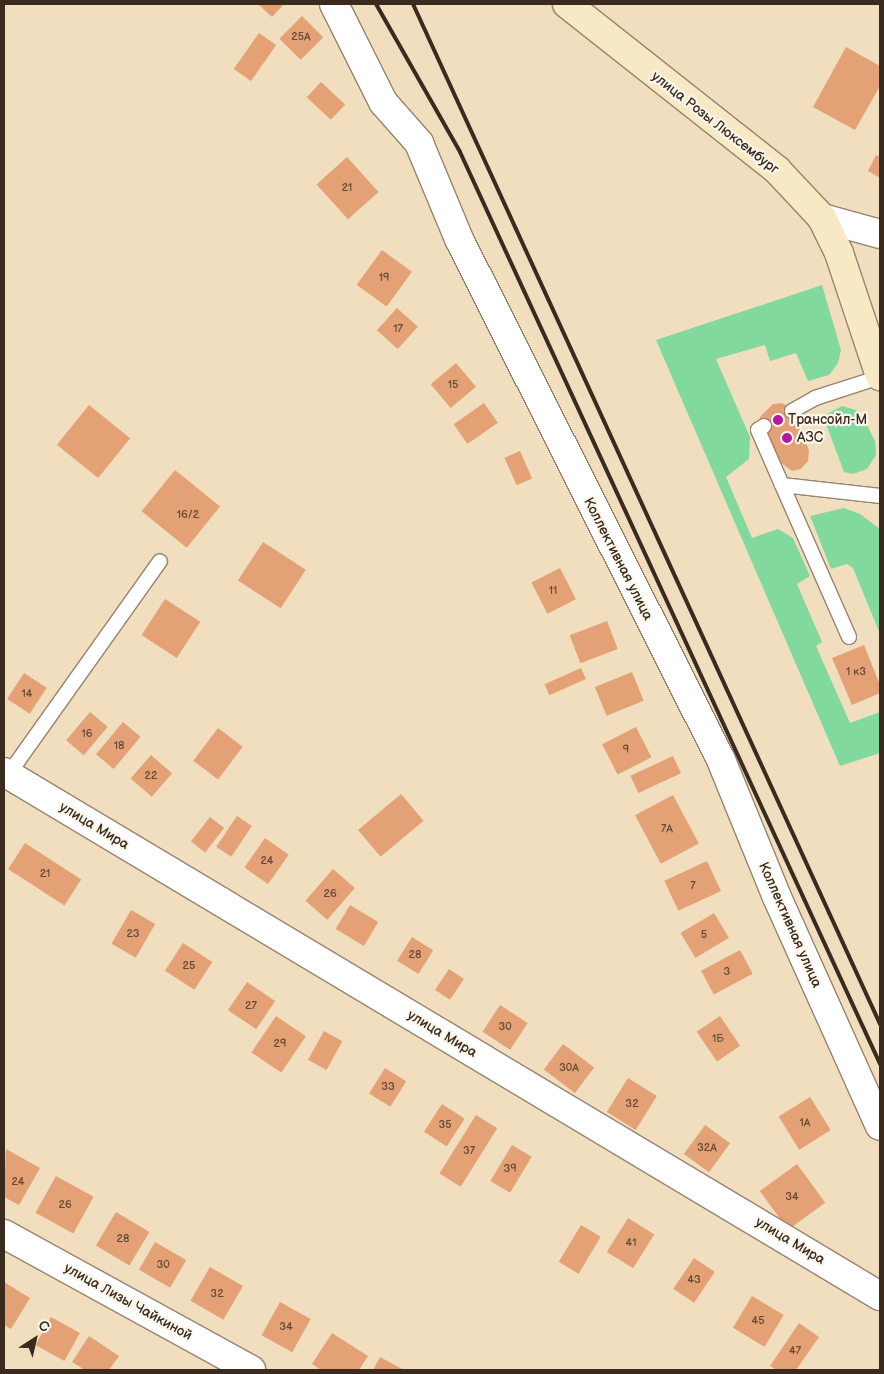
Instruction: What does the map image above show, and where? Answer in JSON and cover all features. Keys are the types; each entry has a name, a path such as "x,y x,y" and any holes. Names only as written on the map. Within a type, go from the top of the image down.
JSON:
{"main road":[{"name":"улица Розы Люксембург","path":"567,4 776,170 822,218 838,253 880,376"}],"street":[{"name":"Коллективная улица","path":"334,4 383,102 419,143 459,240 721,760 776,895 880,1126"},
{"path":"822,218 880,234"},
{"name":"улица Мира","path":"6,773 880,1296"},
{"name":"улица Лизы Чайкиной","path":"4,1234 251,1370"}],"lane":[{"path":"792,411 815,398 880,376"},
{"path":"764,426 758,430 849,638"},
{"path":"782,485 880,496"},
{"path":"6,773 160,561"}],"green space":[{"path":"822,285 841,350 838,363 829,375 808,381 796,353 770,361 765,345 716,359 750,437 749,459 726,477 752,538 778,529 793,538 810,576 797,584 822,642 816,646 850,723 880,712 880,753 840,766 656,340"},
{"path":"842,406 856,410 863,417 875,441 876,455 867,469 853,474 844,472 823,416"},
{"path":"844,508 860,514 880,529 880,634 853,568 847,564 831,569 810,516"}],"building":[{"path":"258,4 284,4 272,17"},
{"path":"302,16 323,37 301,60 279,39"},
{"path":"259,33 276,45 251,81 234,69"},
{"path":"846,47 880,66 880,86 855,130 813,107"},
{"path":"321,82 345,105 331,120 307,97"},
{"path":"876,155 880,157 880,178 868,171"},
{"path":"347,157 378,192 348,219 317,184"},
{"path":"382,250 412,272 387,307 357,285"},
{"path":"397,308 418,327 398,349 377,330"},
{"path":"456,363 476,387 451,408 431,384"},
{"path":"484,403 498,423 467,444 454,424"},
{"name":"АЗС","path":"782,403 791,409 809,450 808,461 801,469 792,471 780,462 760,417 773,404"},
{"path":"89,405 130,438 98,478 57,445"},
{"path":"520,451 532,478 517,485 504,458"},
{"path":"175,470 220,507 187,548 142,511"},
{"path":"263,542 306,570 281,608 238,581"},
{"path":"560,568 576,599 547,614 531,583"},
{"path":"165,599 200,622 177,658 142,635"},
{"path":"607,621 618,649 580,663 570,635"},
{"path":"864,645 880,685 880,693 852,705 832,658"},
{"path":"581,668 586,679 549,695 544,684"},
{"path":"632,672 644,701 607,716 595,687"},
{"path":"24,673 47,688 30,714 7,699"},
{"path":"90,712 108,727 84,755 66,740"},
{"path":"123,722 141,737 114,769 96,754"},
{"path":"636,727 651,757 618,775 602,744"},
{"path":"218,728 243,747 218,779 193,761"},
{"path":"151,755 172,773 152,797 131,778"},
{"path":"673,756 681,773 638,793 630,776"},
{"path":"401,794 423,821 381,857 358,830"},
{"path":"673,795 699,844 661,864 635,815"},
{"path":"237,816 252,826 231,857 216,847"},
{"path":"210,817 224,828 205,853 191,841"},
{"path":"265,838 289,855 268,884 244,867"},
{"path":"25,843 81,879 64,905 8,869"},
{"path":"707,861 721,891 678,911 664,881"},
{"path":"333,869 355,888 327,920 305,901"},
{"path":"350,905 378,922 364,946 336,929"},
{"path":"131,910 155,924 136,958 112,944"},
{"path":"714,913 729,938 696,958 681,933"},
{"path":"412,937 433,950 418,974 397,961"},
{"path":"183,943 212,962 194,990 165,971"},
{"path":"740,950 753,974 714,994 701,971"},
{"path":"449,969 464,979 450,1000 435,990"},
{"path":"247,982 275,1001 256,1029 228,1010"},
{"path":"500,1005 528,1023 510,1050 483,1032"},
{"path":"276,1016 306,1036 281,1073 251,1052"},
{"path":"720,1016 740,1046 717,1062 697,1032"},
{"path":"324,1031 342,1041 326,1070 308,1060"},
{"path":"563,1044 594,1067 575,1093 544,1070"},
{"path":"385,1068 406,1081 390,1107 369,1093"},
{"path":"628,1078 657,1096 636,1130 607,1112"},
{"path":"810,1097 831,1130 799,1150 779,1117"},
{"path":"442,1104 465,1119 447,1146 424,1132"},
{"path":"476,1115 497,1128 461,1187 439,1174"},
{"path":"705,1125 730,1143 709,1172 684,1154"},
{"path":"512,1145 532,1157 510,1193 490,1181"},
{"path":"6,1149 40,1168 19,1205 4,1197"},
{"path":"797,1164 825,1203 788,1230 760,1191"},
{"path":"56,1176 94,1197 73,1234 36,1213"},
{"path":"116,1212 149,1232 129,1266 96,1245"},
{"path":"628,1218 654,1234 633,1268 607,1252"},
{"path":"581,1225 601,1237 579,1274 559,1262"},
{"path":"155,1242 186,1260 170,1288 139,1270"},
{"path":"694,1258 715,1272 694,1303 673,1289"},
{"path":"210,1267 243,1286 223,1320 190,1301"},
{"path":"4,1282 30,1298 11,1329 4,1325"},
{"path":"752,1296 784,1315 765,1347 733,1328"},
{"path":"280,1302 311,1319 292,1352 262,1335"},
{"path":"51,1317 80,1333 64,1361 35,1345"},
{"path":"799,1323 819,1337 796,1370 777,1370 770,1366"},
{"path":"332,1333 368,1356 359,1370 321,1370 312,1364"},
{"path":"89,1336 119,1356 109,1370 85,1370 72,1362"},
{"path":"380,1357 404,1370 373,1370"}],"railway":[{"path":"376,4 460,152 880,1064"},
{"path":"413,4 880,1024"}],"place":[{"name":"Трансойл-М","path":"778,420"},
{"name":"АЗС","path":"787,438"}]}
